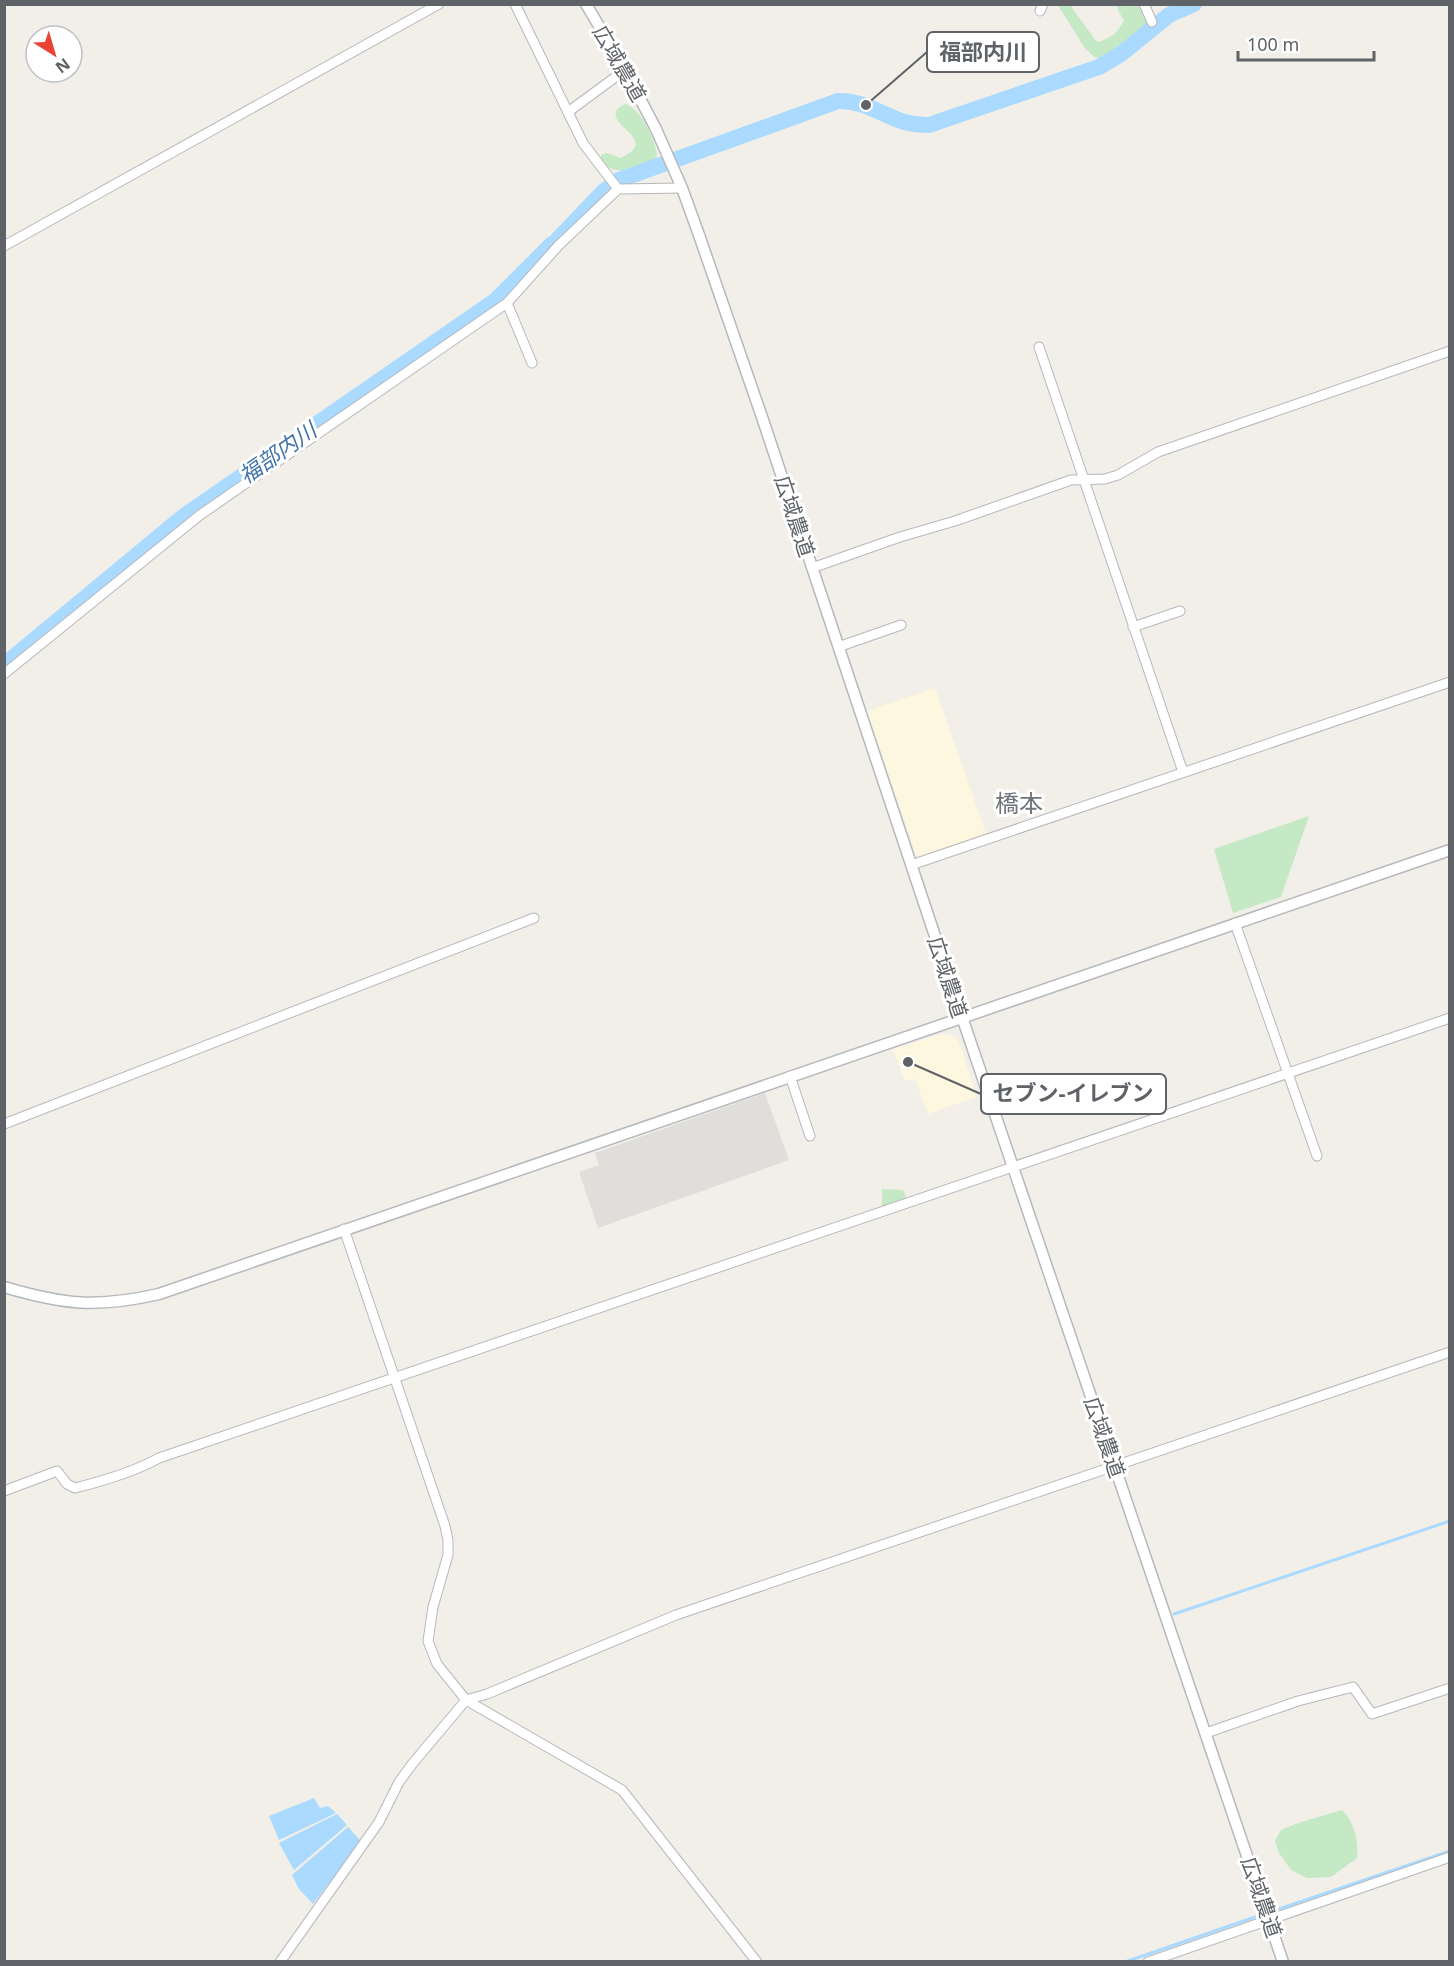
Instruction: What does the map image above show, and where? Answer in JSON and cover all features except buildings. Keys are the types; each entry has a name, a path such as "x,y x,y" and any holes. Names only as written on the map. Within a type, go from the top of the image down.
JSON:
{"street":[{"path":"4,246 439,4"},
{"path":"515,4 583,143 618,188"},
{"name":"広域農道","path":"586,4 626,70 668,154 718,289 1012,1167 1283,1962"},
{"path":"1144,4 1152,22"},
{"path":"568,112 626,70"},
{"path":"4,675 200,515 507,303 618,188 682,188"},
{"path":"507,303 532,363"},
{"path":"1039,347 1183,772"},
{"path":"813,568 1071,480 1105,479 1118,475 1158,452 1449,351"},
{"path":"1133,627 1180,611"},
{"path":"838,647 901,626"},
{"path":"911,865 1449,682"},
{"path":"4,1287 43,1298 73,1303 125,1302 159,1294 1449,850"},
{"path":"4,1124 534,918"},
{"path":"1235,923 1317,1156"},
{"path":"4,1491 57,1471 67,1484 75,1488 146,1466 159,1458 394,1377 1449,1018"},
{"path":"790,1076 810,1136"},
{"path":"344,1229 448,1540 448,1554 433,1606 428,1641 437,1664 466,1700 622,1790 757,1962"},
{"path":"280,1962 379,1822 399,1782 466,1700 487,1694 676,1615 1449,1352"},
{"path":"1206,1733 1298,1701 1353,1687 1372,1714 1449,1688"},
{"path":"1148,1962 1449,1857"}],"shaded area":[{"path":"935,688 987,836 918,860 867,711"},
{"path":"942,1034 954,1036 959,1042 977,1097 928,1114 915,1079 905,1081 893,1049"},
{"path":"765,1093 789,1160 598,1228 579,1172 599,1165 595,1153"}],"green space":[{"path":"1058,5 1070,5 1096,41 1100,42 1115,34 1124,21 1117,5 1152,5 1148,23 1143,31 1120,50 1104,59 1094,57 1084,47"},
{"path":"625,104 637,112 647,126 657,156 646,166 634,170 612,169 603,161 601,155 607,153 620,158 632,151 636,144 616,117 617,111"},
{"path":"1309,816 1281,897 1233,913 1214,849"},
{"path":"882,1189 903,1190 907,1199 882,1207"},
{"path":"1342,1810 1350,1820 1355,1832 1357,1858 1331,1877 1307,1878 1291,1870 1279,1853 1275,1841 1281,1830"}],"water":[{"path":"314,1798 320,1808 328,1806 336,1813 279,1840 269,1816"},
{"path":"337,1814 347,1825 294,1870 279,1843"},
{"path":"348,1827 361,1841 313,1904 299,1889 292,1875"}],"waterway":[{"name":"福部内川","path":"558,239 603,192 619,180 838,101 862,105 904,122 929,125 1099,67 1121,54 1169,15 1194,4"},
{"name":"福部内川","path":"4,665 184,516 496,300 552,244"},
{"path":"1174,1614 1450,1521"},
{"path":"1273,1911 1450,1851"},
{"path":"1125,1962 1261,1915"}],"place":[{"name":"福部内川","path":"866,105"},
{"name":"セブン-イレブン","path":"908,1062"}],"district":[{"name":"橋本","path":"1019,802"}]}
